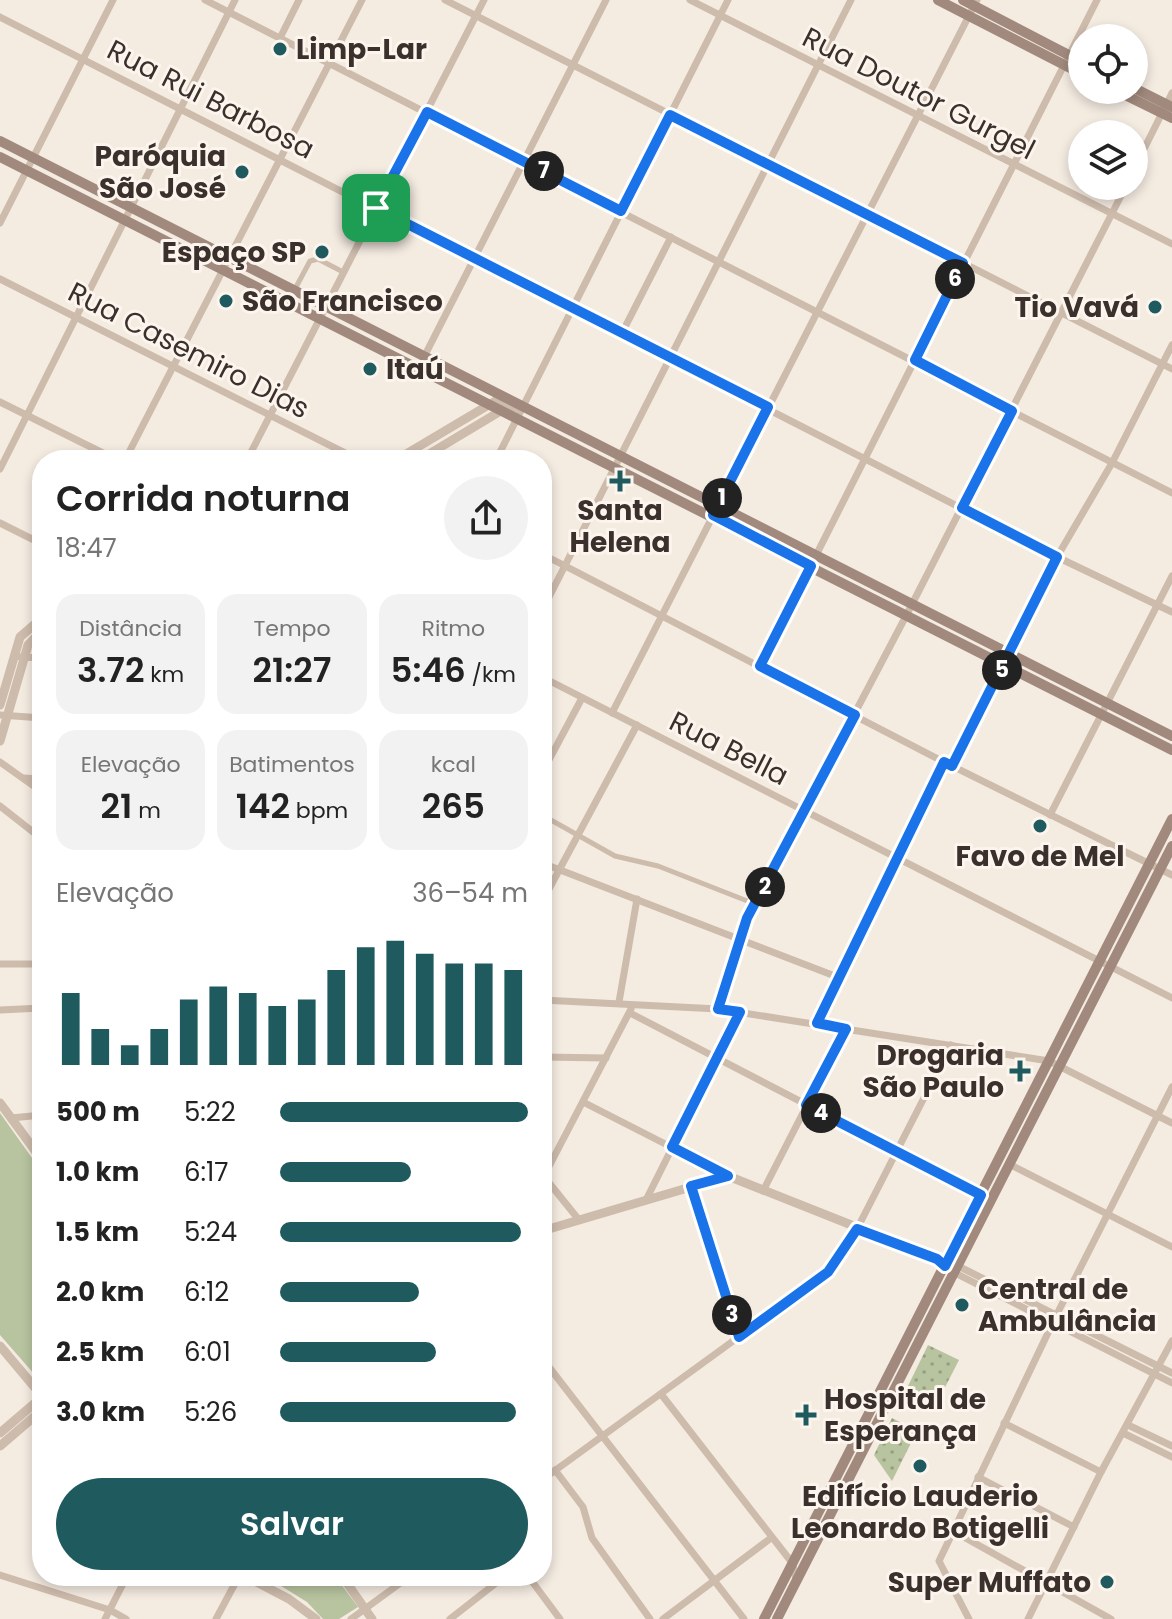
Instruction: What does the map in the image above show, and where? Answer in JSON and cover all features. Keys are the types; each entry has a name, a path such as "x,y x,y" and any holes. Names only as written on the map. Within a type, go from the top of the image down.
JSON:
{"main road":[{"path":"938,0 973,7"},
{"path":"963,0 1067,61"},
{"path":"1148,97 1168,111"},
{"path":"1148,103 1168,111"},
{"path":"0,141 424,357 497,400 504,409 520,411"},
{"path":"0,157 716,510 817,555 910,609 1008,659 1103,715 1172,750"},
{"path":"716,510 811,566 910,609"},
{"path":"1008,659 1109,703 1172,736"},
{"path":"1105,964 1172,819"},
{"path":"764,1619 951,1267 1105,964 1172,846"},
{"path":"777,1619 951,1267 981,1195 1008,1157"}],"street":[{"path":"0,223 113,0"},
{"path":"205,0 1172,493"},
{"path":"0,469 235,0"},
{"path":"280,38 299,0"},
{"path":"130,450 362,0"},
{"path":"445,0 1172,369"},
{"path":"252,450 484,0"},
{"path":"424,357 606,0"},
{"name":"Rua Doutor Gurgel","path":"690,0 917,118 1172,244"},
{"path":"501,450 728,0"},
{"path":"552,591 851,0"},
{"path":"760,666 1097,0"},
{"path":"612,713 973,7"},
{"name":"Rua Rui Barbosa","path":"0,17 1057,557 1172,612"},
{"path":"1148,145 1168,111 1172,93"},
{"path":"718,1009 739,938 755,904 1118,200"},
{"path":"622,333 671,237"},
{"path":"295,290 310,261 318,259 343,272"},
{"name":"Rua Casemiro Dias","path":"0,279 338,450"},
{"path":"817,1023 896,858 1008,659 1057,557 1112,463 1172,345"},
{"path":"413,450 497,400"},
{"path":"0,402 97,450"},
{"path":"436,450 504,409"},
{"path":"0,523 32,539"},
{"path":"552,559 948,764 1172,875"},
{"path":"1050,815 1172,576"},
{"path":"0,741 19,656 20,637 32,627"},
{"path":"0,705 19,656 32,641"},
{"path":"19,656 32,657"},
{"name":"Rua Bella","path":"552,682 1172,998"},
{"path":"552,754 582,698"},
{"path":"4,716 32,717"},
{"path":"552,883 637,725"},
{"path":"0,762 32,785"},
{"path":"21,777 32,778"},
{"path":"0,806 32,831"},
{"path":"552,820 615,856 658,866 755,904"},
{"path":"552,867 840,978"},
{"path":"619,1002 637,899"},
{"path":"0,964 32,964"},
{"path":"552,1000 718,1009 1054,1064 1172,1123"},
{"path":"552,1159 630,1013 632,1003"},
{"path":"0,1010 32,1008"},
{"path":"646,1200 740,1012"},
{"path":"630,1013 981,1195"},
{"path":"763,1191 846,1029"},
{"path":"552,1472 828,1272 857,1229 951,1045"},
{"path":"552,1057 606,1058"},
{"path":"969,1619 939,1561 1054,1320 1172,1087"},
{"path":"583,1102 728,1176 937,1259 1157,1371 1172,1383"},
{"path":"0,1103 32,1145"},
{"path":"11,1118 32,1116"},
{"path":"1008,1157 1172,1247"},
{"path":"552,1228 728,1176"},
{"path":"552,1186 579,1220"},
{"path":"691,1186 739,1337"},
{"path":"1028,1619 1101,1472 1172,1341"},
{"path":"0,1346 32,1384"},
{"path":"552,1371 713,1583 744,1619"},
{"path":"1157,1371 1172,1373"},
{"path":"661,1394 793,1564 796,1581"},
{"path":"0,1433 32,1405"},
{"path":"0,1446 32,1419"},
{"path":"1004,1423 1101,1472"},
{"path":"1128,1425 1172,1446"},
{"path":"1123,1433 1172,1457"},
{"path":"555,1470 583,1507 592,1538 650,1619"},
{"path":"978,1477 1074,1527"},
{"path":"953,1531 1111,1619"},
{"path":"663,1619 771,1538"},
{"path":"0,1575 32,1585"},
{"path":"35,1586 110,1610 126,1619"},
{"path":"105,1619 122,1586"},
{"path":"216,1619 234,1586"},
{"path":"264,1586 316,1619"},
{"path":"349,1586 372,1619"},
{"path":"351,1619 396,1586"},
{"path":"450,1619 492,1586"},
{"path":"535,1586 560,1619"}],"green space":[{"path":"0,1113 32,1158 32,1372 0,1335"},
{"path":"928,1345 959,1360 937,1403 907,1388"},
{"path":"892,1418 917,1431 892,1481 874,1455"},
{"path":"281,1586 342,1586 358,1607 339,1619 323,1619 307,1602"}],"place":[{"name":"Limp-Lar","path":"280,49"},
{"name":"Paróquia São José","path":"242,172"},
{"name":"Espaço SP","path":"322,252"},
{"name":"São Francisco","path":"226,301"},
{"name":"Tio Vavá","path":"1155,307"},
{"name":"Itaú","path":"370,369"},
{"name":"Santa Helena","path":"620,481"},
{"name":"Favo de Mel","path":"1040,826"},
{"name":"Drogaria São Paulo","path":"1020,1071"},
{"name":"Central de Ambulância","path":"962,1305"},
{"name":"Hospital de Esperança","path":"806,1415"},
{"name":"Edifício Lauderio Leonardo Botigelli","path":"920,1466"},
{"name":"Super Muffato","path":"1107,1582"}],"route":[{"path":"427,112 621,211 670,115 963,263 915,360 1012,411 962,508 1057,557 952,766 944,762 817,1023 846,1029 806,1105 981,1195 945,1266 937,1259 857,1229 828,1272 739,1337 691,1186 728,1176 672,1147 740,1012 718,1009 747,918 855,715 760,666 811,566 713,515 768,407 376,208 427,112"}]}
